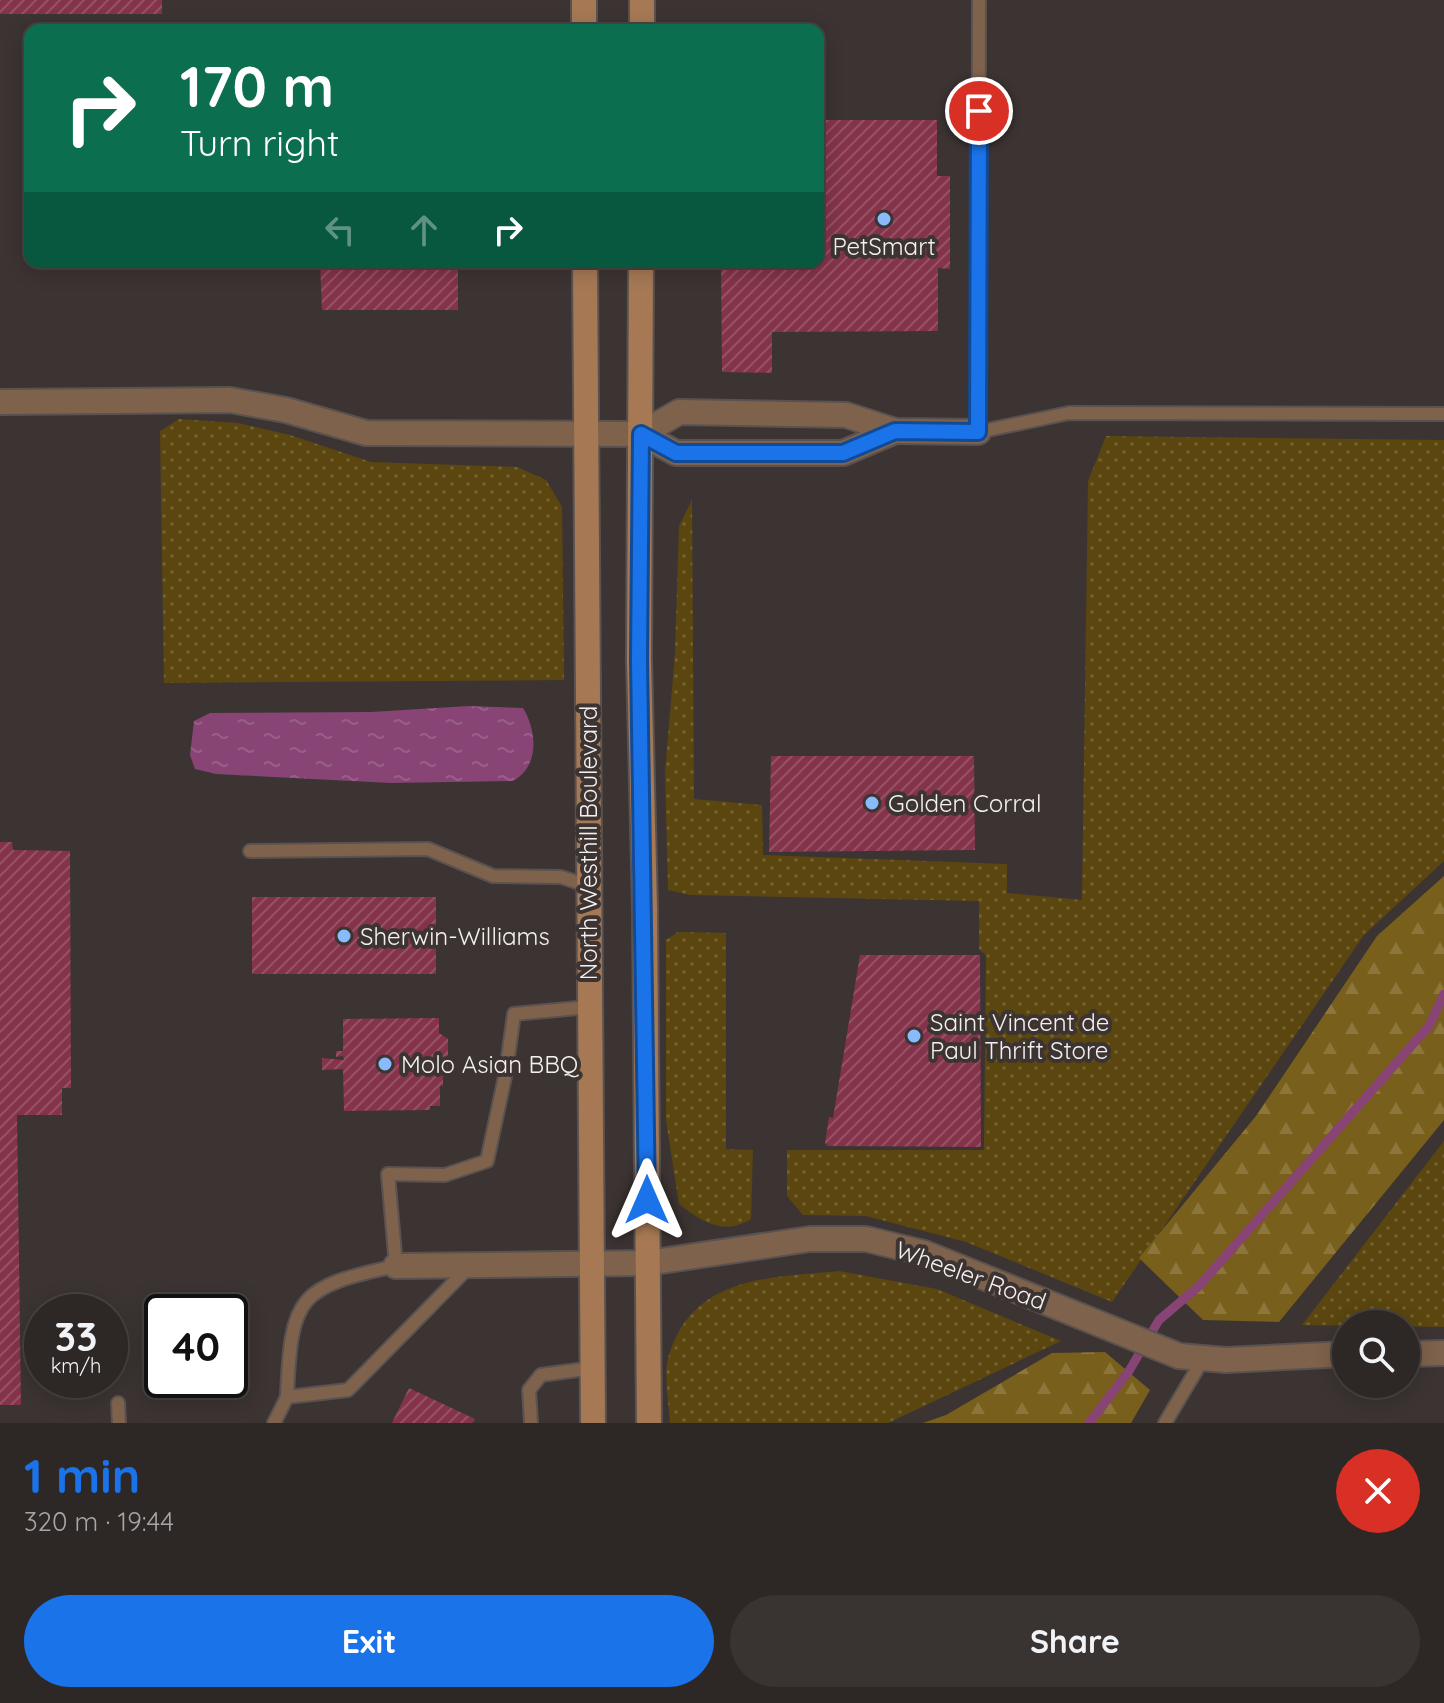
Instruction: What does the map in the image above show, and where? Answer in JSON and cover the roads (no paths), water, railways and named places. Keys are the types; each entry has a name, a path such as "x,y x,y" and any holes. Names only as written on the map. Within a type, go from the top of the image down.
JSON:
{"street":[{"path":"584,0 584,24"},
{"path":"642,0 642,24"},
{"name":"North Westhill Boulevard","path":"585,268 593,1423"},
{"path":"641,268 639,659 645,909 649,1423"},
{"path":"0,402 219,400 264,405 366,433 641,434 676,453 843,453 895,431"},
{"path":"641,434 679,412 846,415 895,431 978,432"},
{"name":"Wheeler Road","path":"396,1266 647,1263 810,1239 866,1239 924,1253 1115,1331 1191,1358 1332,1354"},
{"path":"1420,1354 1444,1353"}],"lane":[{"path":"979,0 978,432 1069,413 1444,414"},
{"path":"250,851 428,849 493,876 561,877 589,886"},
{"path":"274,1423 287,1397 292,1327 309,1296 341,1278 396,1266 388,1174 445,1175 487,1161 506,1072 514,1014 589,1007"},
{"path":"287,1397 348,1390 471,1264"},
{"path":"1165,1423 1191,1358"},
{"path":"531,1423 529,1390 541,1375 592,1368"},
{"path":"118,1403 119,1423"}],"water":[{"path":"469,706 523,708 533,737 532,757 522,774 513,781 391,783 216,774 195,769 190,755 194,721 210,713 371,712"}],"waterway":[{"path":"1089,1423 1129,1371 1159,1320 1199,1286 1429,1026 1444,994"}],"place":[{"name":"PetSmart","path":"884,219"},
{"name":"Golden Corral","path":"872,803"},
{"name":"Sherwin-Williams","path":"344,936"},
{"name":"Saint Vincent de Paul Thrift Store","path":"914,1036"},
{"name":"Molo Asian BBQ","path":"385,1064"}]}
